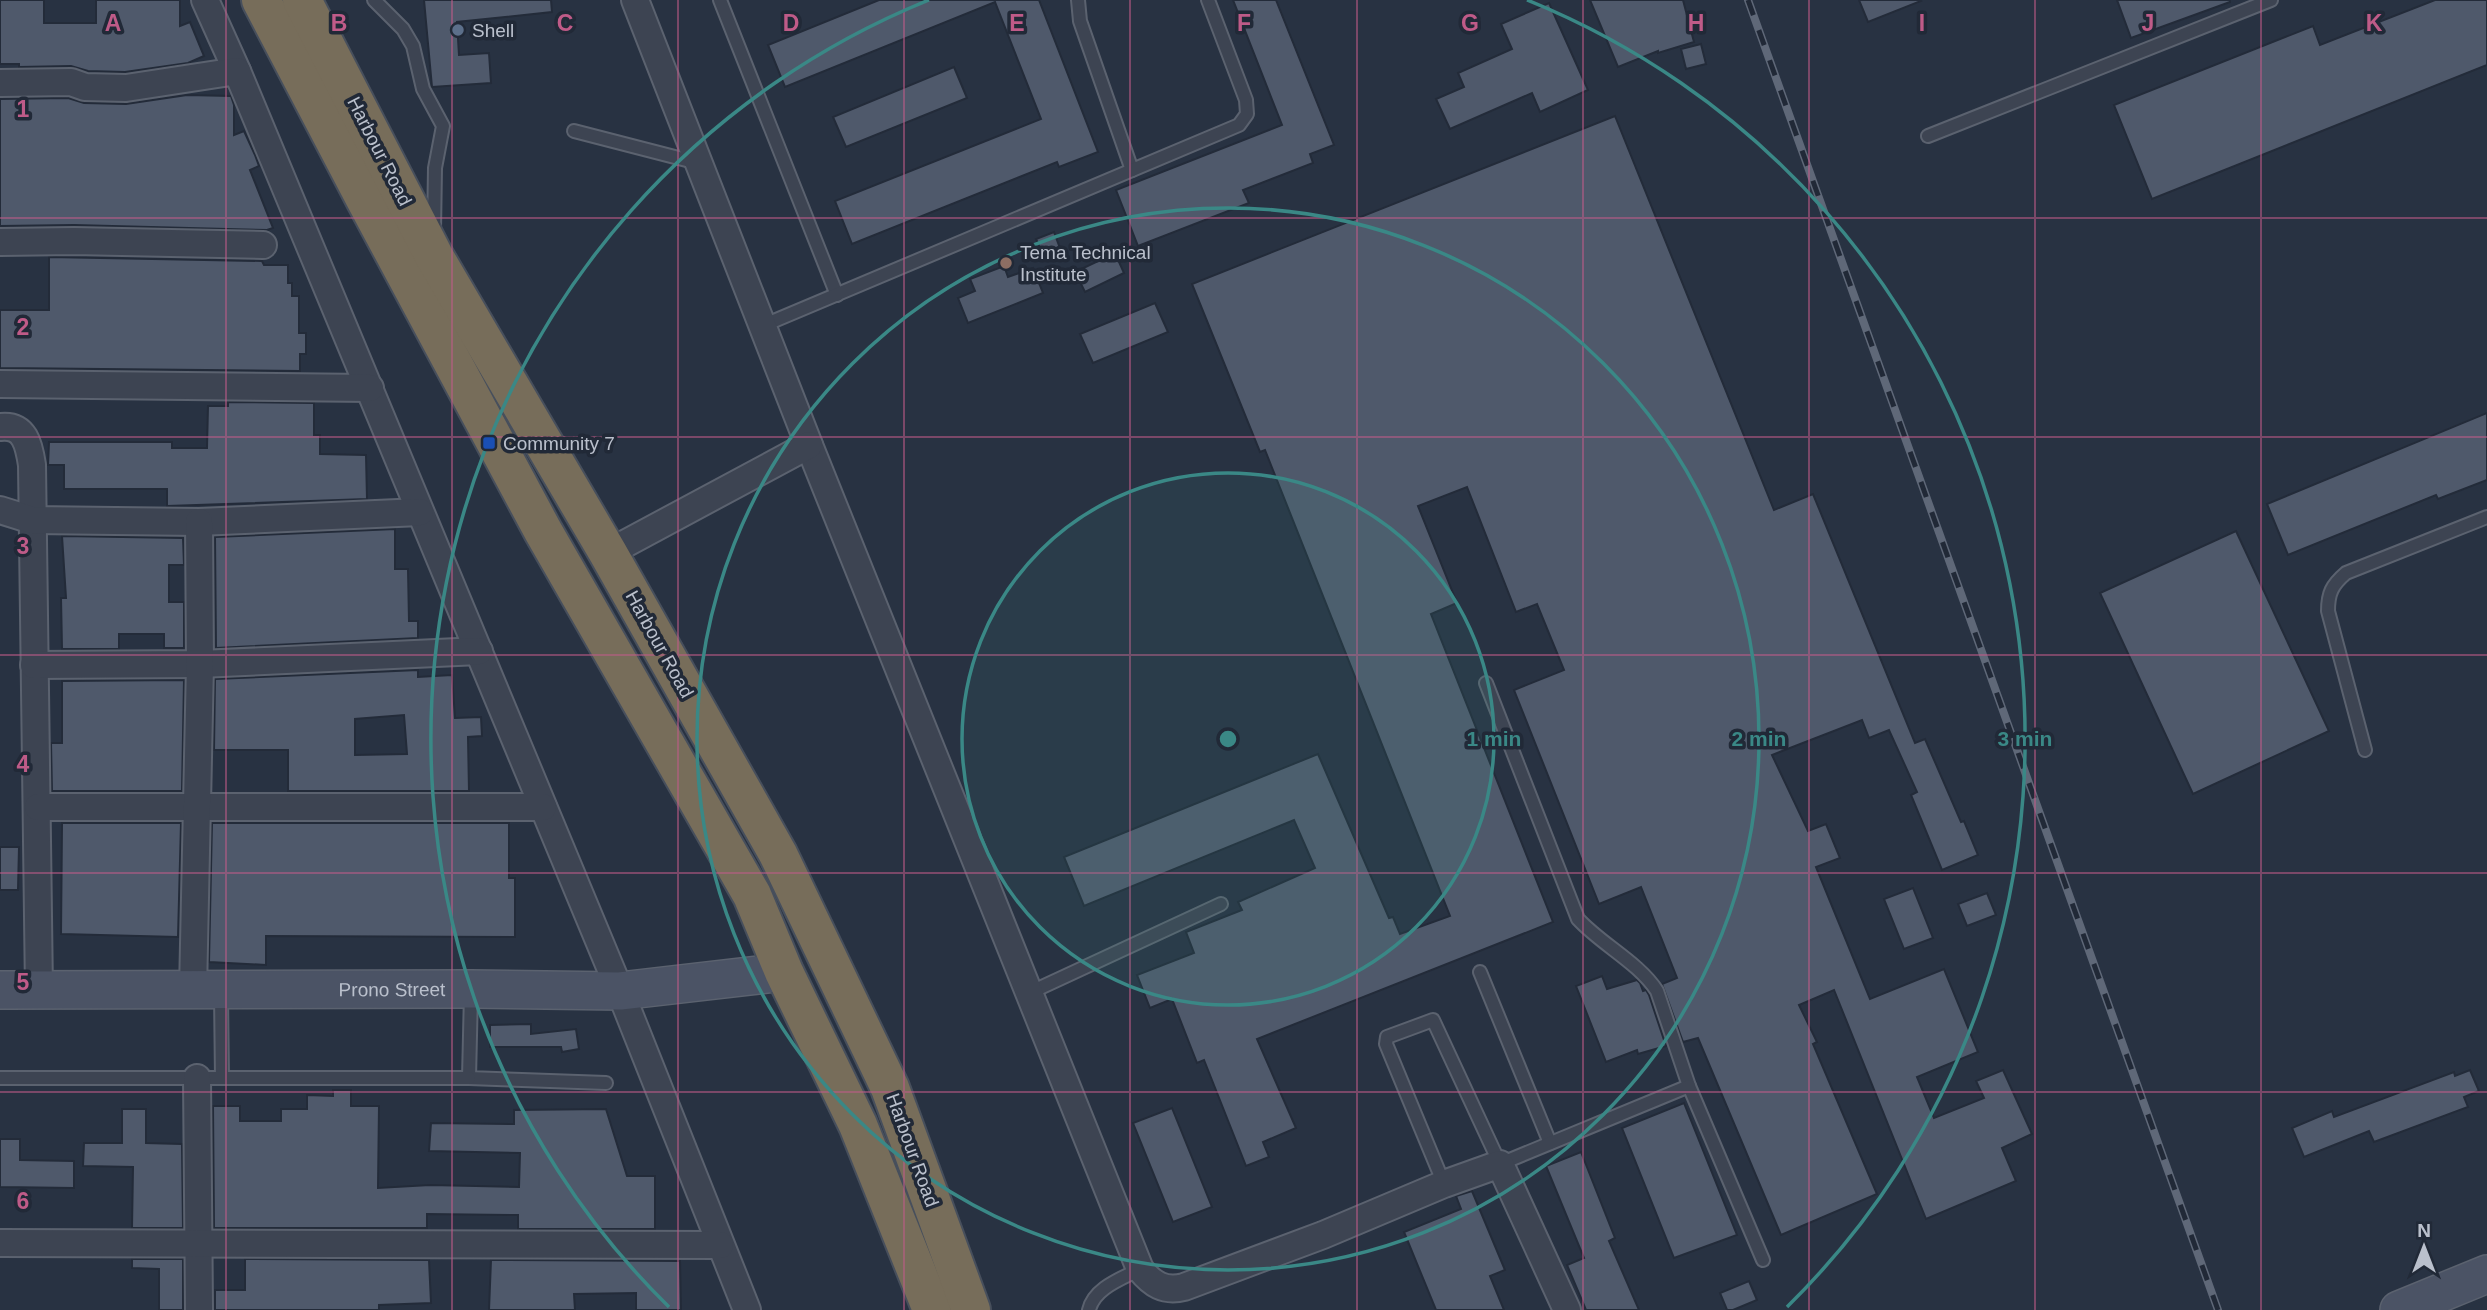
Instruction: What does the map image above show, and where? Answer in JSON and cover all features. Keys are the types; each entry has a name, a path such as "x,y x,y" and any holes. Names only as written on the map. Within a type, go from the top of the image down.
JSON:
{"highway":[{"name":"Harbour Road","path":"261,0 543,531 752,895 784,972 858,1125 932,1310"},
{"name":"Harbour Road","path":"302,0 434,256 608,553 778,855 890,1088 971,1310"}],"street":[{"path":"205,0 370,388 620,991 747,1310"},
{"path":"635,0 809,445 1140,1269 1149,1281 1160,1287 1173,1290 1184,1287 1500,1164 1567,1310"},
{"path":"0,83 71,82 85,87 126,88 237,71"},
{"path":"0,242 263,245"},
{"path":"0,384 370,388"},
{"path":"0,427 18,429 25,436 29,449 38,807 39,991"},
{"path":"608,553 809,445"},
{"path":"0,510 32,520 199,522 420,512"},
{"path":"199,522 200,664 196,808 207,990"},
{"path":"34,665 200,664 479,651"},
{"path":"38,807 543,807"},
{"name":"Prono Street","path":"0,989 620,991 784,972"},
{"path":"199,1310 198,1242 209,1078"},
{"path":"0,1243 720,1245"},
{"path":"2399,1310 2487,1274"}],"lane":[{"path":"373,0 403,29 413,47 423,89 443,126 435,168 434,256"},
{"path":"720,0 836,295"},
{"path":"1078,0 1080,21 1132,170"},
{"path":"762,326 1239,125 1247,114 1246,100 1208,0"},
{"path":"1928,136 2271,0"},
{"path":"574,131 699,163"},
{"path":"2365,750 2329,611 2328,596 2334,584 2346,573 2487,517"},
{"path":"1486,682 1578,919 1593,935 1649,979 1657,991 1689,1086 1763,1260"},
{"path":"1029,993 1221,904"},
{"path":"1480,972 1550,1143"},
{"path":"469,1078 471,989"},
{"path":"207,990 209,1078"},
{"path":"1444,1184 1386,1044 1387,1037 1433,1020 1500,1164 1689,1086"},
{"path":"0,1078 469,1078 606,1083"},
{"path":"1089,1310 1098,1293 1140,1269"}],"building":[{"path":"0,0 44,0 44,23 96,23 96,0 180,0 180,26 190,22 204,56 188,63 125,72 88,71 71,66 19,67 19,64 0,64"},
{"path":"424,0 551,0 552,12 457,22 459,55 489,53 491,83 432,87"},
{"path":"879,0 1039,0 1098,152 1059,167 1057,162 852,244 835,201 1041,119 995,2 785,87 768,45"},
{"path":"1233,0 1276,0 1334,145 1310,154 1313,163 1243,190 1249,203 1138,246 1116,190 1282,125"},
{"path":"1590,0 1683,0 1694,42 1658,51 1618,67"},
{"path":"1859,0 1920,0 1921,1 1868,22"},
{"path":"2117,0 2230,0 2230,2 2131,38"},
{"path":"2435,0 2487,0 2487,65 2152,199 2114,105 2313,26 2320,45"},
{"path":"1549,3 1588,90 1540,112 1532,93 1450,129 1436,99 1464,87 1458,73 1512,49 1501,24"},
{"path":"1701,44 1706,64 1686,69 1681,49"},
{"path":"954,67 967,98 846,147 833,117"},
{"path":"187,95 231,96 234,105 234,135 244,131 255,155 259,166 250,170 273,228 0,226 0,99 68,98 84,103 126,104"},
{"path":"1615,116 1774,510 1813,494 1915,743 1925,739 1978,855 1942,870 1911,795 1917,792 1889,730 1869,738 1862,720 1772,755 1808,831 1826,824 1840,858 1816,867 1870,999 1944,969 1978,1052 1917,1077 1934,1118 1984,1098 1976,1081 2003,1070 2032,1134 2002,1148 2016,1181 1926,1219 1834,990 1799,1005 1817,1042 1813,1044 1877,1194 1781,1235 1698,1038 1683,1042 1662,984 1677,978 1641,887 1599,904 1514,690 1564,670 1537,604 1516,612 1467,487 1418,506 1457,603 1431,614 1553,922 1257,1039 1296,1128 1263,1142 1269,1157 1246,1166 1204,1060 1197,1063 1172,999 1150,1008 1137,975 1194,953 1186,932 1242,910 1238,902 1315,868 1294,820 1084,906 1064,857 1318,754 1389,918 1393,917 1400,934 1450,916 1265,450 1260,452 1192,284"},
{"path":"1054,232 1061,251 1044,257 1036,239"},
{"path":"1115,253 1124,273 1085,292 1075,272"},
{"path":"49,257 262,261 264,265 288,265 288,283 292,283 292,296 299,296 299,333 306,333 306,354 300,354 300,371 0,368 0,310 49,310"},
{"path":"1004,266 1008,277 1033,268 1043,293 968,323 958,298 975,291 970,279"},
{"path":"1155,303 1168,332 1093,363 1080,334"},
{"path":"228,402 314,403 314,435 320,435 320,454 366,455 367,499 167,506 167,489 64,489 64,465 48,465 49,442 172,442 172,448 207,448 208,406 228,406"},
{"path":"2487,413 2487,480 2438,499 2436,495 2288,555 2267,504"},
{"path":"395,529 395,569 408,569 409,621 418,621 418,638 216,648 215,537"},
{"path":"2236,531 2329,731 2193,794 2100,593"},
{"path":"62,536 183,538 184,565 169,565 169,602 184,602 184,648 164,648 164,634 119,634 119,649 62,649 61,598 66,598"},
{"path":"418,670 418,677 452,675 455,718 481,717 482,736 468,737 469,791 288,791 288,750 214,750 215,679","holes":["404,715 407,754 355,755 355,719"]},
{"path":"184,680 182,791 52,791 51,743 62,743 62,681"},
{"path":"62,823 181,823 178,937 61,934"},
{"path":"212,823 509,823 509,878 515,878 515,937 266,936 266,965 209,962"},
{"path":"0,847 19,847 18,890 0,890"},
{"path":"1913,888 1933,938 1904,949 1884,899"},
{"path":"1987,893 1996,915 1967,926 1958,904"},
{"path":"1602,976 1607,989 1637,980 1640,983 1643,991 1646,990 1649,995 1666,1046 1638,1054 1637,1050 1606,1062 1576,986"},
{"path":"531,1024 531,1034 576,1029 579,1049 562,1052 561,1047 490,1047 490,1025"},
{"path":"2470,1070 2479,1091 2464,1097 2468,1107 2374,1142 2369,1131 2304,1157 2292,1128 2332,1111 2334,1117 2454,1072 2455,1076"},
{"path":"333,1090 351,1090 351,1106 379,1106 378,1188 430,1185 519,1187 520,1153 429,1151 431,1123 514,1124 514,1110 606,1109 627,1176 655,1176 655,1229 518,1229 518,1215 427,1214 427,1228 214,1228 213,1106 240,1106 240,1121 281,1121 281,1109 307,1109 307,1095 333,1096"},
{"path":"1684,1103 1737,1235 1674,1258 1622,1128"},
{"path":"1172,1108 1212,1207 1173,1222 1133,1123"},
{"path":"122,1109 146,1109 146,1143 182,1144 183,1228 132,1228 133,1167 83,1166 84,1143 122,1143"},
{"path":"0,1139 20,1139 20,1160 74,1161 74,1188 0,1187"},
{"path":"1581,1152 1615,1238 1609,1241 1639,1310 1586,1310 1567,1265 1584,1258 1546,1166"},
{"path":"1472,1191 1505,1270 1490,1276 1504,1310 1436,1310 1404,1232 1461,1209 1456,1196"},
{"path":"132,1259 183,1259 183,1310 159,1310 159,1269 132,1268"},
{"path":"245,1259 429,1260 431,1303 379,1305 379,1310 215,1310 215,1290 245,1290"},
{"path":"491,1260 680,1261 681,1310 636,1310 636,1293 574,1294 575,1310 489,1310"},
{"path":"1749,1281 1757,1300 1727,1310 1720,1293"}],"railway":[{"path":"1748,0 2218,1310"}],"place":[{"name":"Shell","path":"458,30"},
{"name":"Tema Technical Institute","path":"1006,263"},
{"name":"Community 7","path":"489,443"}]}
